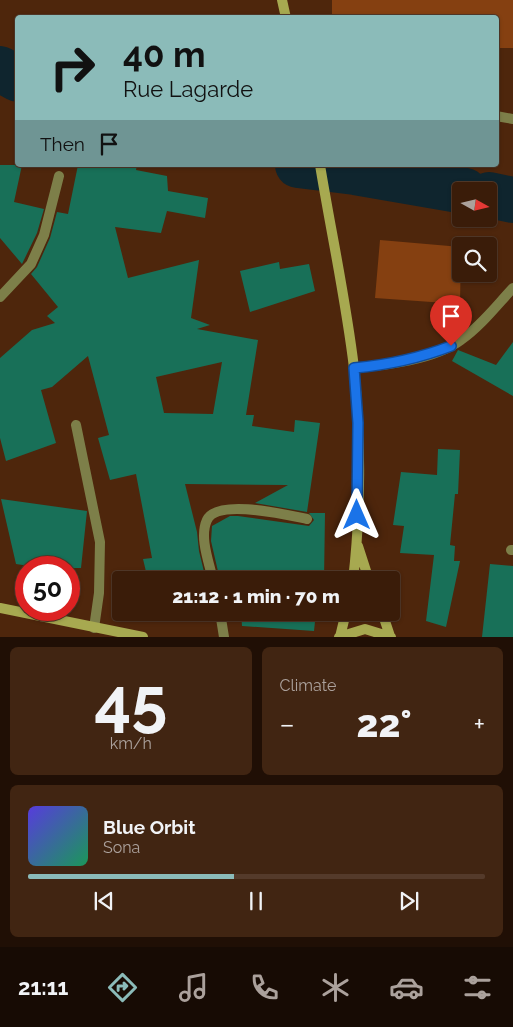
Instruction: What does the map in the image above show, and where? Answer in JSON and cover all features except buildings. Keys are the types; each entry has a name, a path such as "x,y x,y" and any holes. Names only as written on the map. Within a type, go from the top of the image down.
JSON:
{"main road":[{"path":"282,0 285,15"},
{"path":"320,167 354,368 358,423 357,543 353,571"},
{"path":"357,543 366,571"},
{"path":"0,608 143,637"},
{"path":"340,637 344,621"},
{"path":"385,621 391,637"},
{"path":"340,637 365,629 391,637"}],"street":[{"path":"499,117 513,119"},
{"path":"0,298 31,264 44,235 59,176"},
{"path":"354,368 382,365 428,355 451,346 467,336 513,288"},
{"path":"76,425 100,542 99,593 94,628"},
{"path":"211,571 204,537 208,518 212,514 221,510 237,509 307,519"},
{"path":"221,621 224,637"}],"shaded area":[{"path":"332,0 513,0 513,48 499,48 499,15 332,15"},
{"path":"380,240 452,246 452,282 460,282 460,304 375,298"}],"waterway":[{"path":"0,69 15,77"},
{"path":"314,167 452,189"},
{"path":"498,197 513,200"}],"route":[{"path":"357,515 358,423 354,368 382,365 428,355 451,346"}]}
